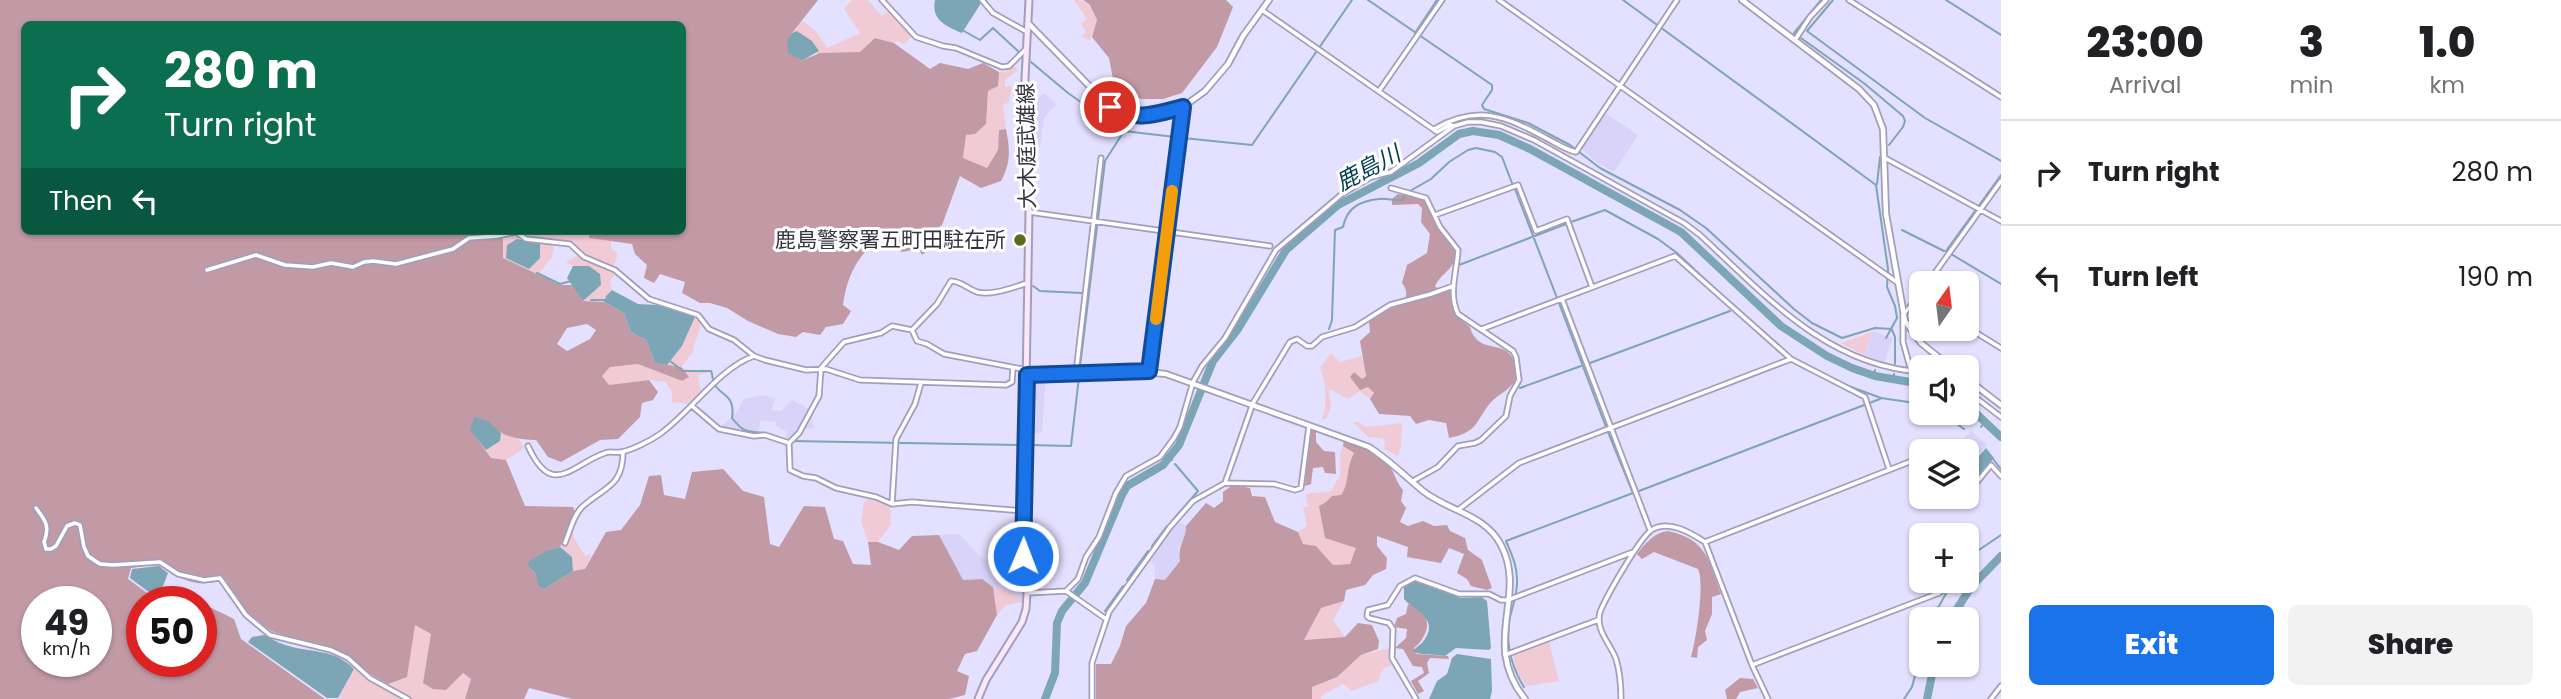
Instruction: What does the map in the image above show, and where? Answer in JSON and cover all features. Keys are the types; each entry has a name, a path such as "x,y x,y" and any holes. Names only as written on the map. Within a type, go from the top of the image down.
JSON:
{"main road":[{"name":"大木庭武雄線","path":"978,699 986,680 1022,622 1026,609 1023,556 1029,212 1024,118 1029,0"}],"street":[{"path":"882,0 916,37 943,47 956,48 1002,67 1009,66 1027,50"},
{"path":"982,0 993,13 1027,32"},
{"path":"1028,23 1101,98 1122,114 1134,117 1183,107 1205,91 1218,77 1242,36 1269,0"},
{"path":"1379,91 1442,0"},
{"path":"1499,0 1898,283"},
{"path":"1434,129 1452,119 1486,114 1521,124 1577,149 1677,0"},
{"path":"1742,0 1796,38 1871,100 1878,112 1883,129 1885,206 1903,315 1903,342 1909,364"},
{"path":"1796,38 1826,0"},
{"path":"1849,0 2001,97"},
{"path":"1262,9 1437,132 1450,125 1481,122 1501,126 1534,140 1700,234 1790,318 1819,339 1868,362 1909,371"},
{"path":"1149,371 1183,107"},
{"path":"1067,592 1078,579 1126,476 1160,457 1174,438 1180,427 1193,382 1202,366 1225,338 1276,250 1342,194 1371,177 1391,172 1454,126"},
{"path":"1076,373 1101,158"},
{"path":"1885,158 2001,221"},
{"path":"1936,271 2001,181"},
{"path":"1435,215 1518,185 1536,231 1567,219 1592,287"},
{"path":"1391,188 1426,198 1458,250 1454,307 1458,314 1513,351 1519,380 1510,396 1506,416 1481,440 1458,446 1438,467 1413,481"},
{"path":"1029,212 1270,246"},
{"path":"207,270 256,255 285,265 313,267 331,264 353,267 373,261 384,265 396,264 453,249 469,237 502,235"},
{"path":"520,235 526,239 570,244 584,257 615,270 649,299 698,315 709,329 734,340 754,356 806,370 821,369 860,380 1006,385 1012,382 1013,368"},
{"path":"1482,329 1675,256 1791,359 1865,397 1889,469"},
{"path":"912,330 937,304 951,281 974,291 988,293 1028,283"},
{"path":"1225,483 1253,403 1293,339 1312,346 1322,337 1355,327 1390,305 1454,285"},
{"path":"1562,299 1650,530"},
{"path":"1903,315 1909,309"},
{"path":"1903,315 1911,332 1936,355"},
{"path":"912,330 892,326 881,333 844,342 821,369 819,396 799,433 789,443 789,467 793,473 816,478 836,488 876,497 892,504 912,502 1024,511"},
{"path":"912,330 917,341 944,354 1027,373 1149,371 1193,382 1369,447 1424,492 1483,524 1501,546 1510,574 1504,629 1505,655 1511,675 1525,699"},
{"path":"1979,334 2001,348"},
{"path":"528,446 544,472 556,474 578,469 605,453 624,452 657,436 725,374 754,356"},
{"path":"1458,510 1519,463 1791,359"},
{"path":"892,504 896,443 915,404 921,382"},
{"path":"1979,388 2001,405"},
{"path":"1979,400 2001,416"},
{"path":"692,406 719,429 754,436 765,435 789,443"},
{"path":"1092,699 1092,663 1106,619 1170,527 1193,501 1225,483 1274,484 1295,490 1301,488 1310,424"},
{"path":"565,543 576,514 615,483 620,474 624,452"},
{"path":"1705,542 1909,462"},
{"path":"1979,480 1991,466 2001,475"},
{"path":"36,508 48,524 44,542 47,549 56,545 67,526 75,523 80,525 88,556 100,564 160,562 178,574 204,580 220,578 246,615 270,635 340,654 370,678 408,699"},
{"path":"1621,699 1615,657 1598,620 1602,606 1650,530 1672,527 1694,534 1705,542 1752,666 1768,699"},
{"path":"1416,699 1392,658 1393,629 1384,620 1369,618 1368,610 1385,607 1400,586 1415,578 1459,594 1489,594 1501,600 1508,600 1635,552"},
{"path":"1027,593 1067,592 1106,619"},
{"path":"1752,666 1939,593"},
{"path":"1505,655 1598,620"},
{"path":"1991,699 2001,685"}],"shaded area":[{"path":"0,0 818,0 792,33 803,60 820,53 860,52 875,38 894,43 930,69 940,63 968,69 983,63 999,72 998,86 988,91 986,124 975,134 966,135 963,158 987,168 998,150 999,130 1006,129 1009,156 1001,181 981,188 960,176 942,225 927,235 934,246 922,255 919,249 901,252 899,246 879,241 871,246 850,277 843,305 851,311 843,324 826,327 820,335 803,332 796,337 778,334 727,308 700,303 682,293 685,282 660,274 654,283 644,278 647,265 635,254 632,244 589,238 589,235 686,235 686,21 21,21 21,235 503,235 503,258 560,285 573,285 583,301 604,302 624,313 631,332 646,340 655,363 681,367 689,377 682,381 638,364 610,367 602,376 609,385 649,380 658,392 653,400 642,403 640,417 618,439 600,440 561,462 548,457 536,440 508,436 474,418 471,430 491,458 506,460 525,506 573,507 576,515 560,547 548,550 529,567 544,589 573,571 585,569 606,532 621,530 640,505 649,476 661,475 664,495 685,499 692,472 723,469 743,491 764,497 770,544 779,547 804,506 825,507 834,539 843,541 853,564 871,565 868,542 878,542 899,550 912,536 939,535 963,580 982,579 993,587 997,615 977,651 965,654 957,671 969,676 965,695 949,699 572,699 529,688 524,699 465,699 471,679 463,673 446,690 433,689 423,683 431,634 415,625 407,677 388,684 322,647 271,631 246,611 225,579 206,583 191,582 160,564 131,568 128,579 138,586 126,586 126,677 217,677 217,611 234,619 241,639 325,699 0,699","holes":["587,324 596,330 590,339 567,351 557,344 567,328"]},
{"path":"852,0 868,0 882,16 890,9 912,36 904,45 898,41 894,43 875,38 861,52 816,54 818,51 797,31 792,33 802,21 816,31 827,48 860,33 844,9"},
{"path":"1074,0 1087,3 1097,20 1090,41 1081,36 1086,32 1081,24 1087,19"},
{"path":"1083,0 1226,0 1233,7 1217,47 1182,93 1163,99 1142,99 1126,93 1113,79 1109,58 1092,37 1097,20 1090,5"},
{"path":"1013,65 1018,70 1005,80 1005,87 1012,86 1009,102 1003,105 1006,129 999,130 998,150 986,169 963,158 966,134 986,124 988,91 998,85 999,72 1005,72"},
{"path":"1044,93 1056,104 1044,118 1040,147 1029,146 1029,108"},
{"path":"1605,113 1638,135 1614,172 1596,162 1581,148"},
{"path":"1398,194 1425,201 1437,227 1453,247 1454,260 1435,287 1450,291 1456,312 1478,341 1508,352 1515,367 1514,382 1492,401 1472,429 1449,438 1446,423 1429,420 1416,424 1410,416 1379,414 1370,399 1374,393 1368,387 1360,390 1350,377 1354,372 1362,379 1366,376 1360,341 1370,332 1369,321 1384,311 1403,304 1406,294 1402,283 1407,265 1427,253 1430,234 1421,222 1422,208 1418,204 1392,205 1392,199"},
{"path":"503,235 590,235 590,238 611,241 611,248 618,254 613,267 584,255 569,241 525,237 517,239 540,258 540,244 554,244 552,257 538,275 503,258"},
{"path":"579,255 590,263 616,273 610,281 612,290 604,302 583,301 601,285 589,266 573,266 566,262"},
{"path":"695,317 700,319 699,332 693,352 681,367 667,365 682,346"},
{"path":"1873,331 1893,338 1884,363 1864,355"},
{"path":"1872,332 1864,355 1841,343"},
{"path":"1331,353 1340,362 1362,356 1366,376 1362,379 1374,394 1370,399 1359,391 1349,399 1329,389 1331,408 1326,419 1322,419 1326,393 1320,368"},
{"path":"638,364 681,381 688,378 681,367 714,371 698,375 701,392 691,404 672,402 672,392 666,382 649,380 609,385 602,376 610,367"},
{"path":"1046,376 1042,432 1029,435 1030,387 1032,379"},
{"path":"764,395 775,399 772,410 781,411 792,400 809,409 814,428 804,429 796,439 785,439 787,432 776,426 776,422 761,420 754,438 720,432 721,427 737,412 744,399"},
{"path":"1353,422 1366,427 1402,423 1398,456 1384,449 1385,439 1368,437"},
{"path":"1310,429 1316,430 1316,442 1324,451 1335,452 1336,474 1325,473 1323,467 1313,468 1311,484 1305,486"},
{"path":"1971,431 1987,445 1979,455 1979,439 1964,439"},
{"path":"501,433 519,439 524,448 506,460 491,458 486,450 500,441"},
{"path":"1344,440 1377,455 1388,464 1403,490 1401,501 1406,508 1400,522 1408,526 1423,521 1434,526 1447,525 1450,531 1465,538 1468,550 1482,560 1492,588 1487,590 1471,586 1467,579 1457,573 1464,554 1449,548 1441,563 1407,557 1408,547 1377,536 1377,546 1387,558 1386,569 1373,575 1365,585 1346,590 1344,601 1321,608 1304,640 1345,637 1358,623 1372,625 1379,641 1378,649 1361,655 1337,677 1312,687 1312,699 1096,699 1096,664 1111,664 1126,626 1146,603 1155,579 1165,580 1180,561 1186,526 1206,503 1214,508 1223,501 1223,492 1233,485 1250,488 1252,496 1265,497 1275,522 1298,532 1303,544 1316,546 1333,565 1350,564 1356,548 1325,538 1319,506 1332,496 1341,495 1346,486 1354,453 1343,446"},
{"path":"1343,446 1354,453 1346,486 1341,495 1356,548 1350,564 1333,565 1316,546 1303,545 1298,532 1307,526 1303,507 1308,507 1306,494 1331,491 1340,475 1340,453"},
{"path":"871,498 890,507 891,524 878,542 868,542 861,521 864,502"},
{"path":"576,515 573,536 585,556 591,554 585,570 573,571 572,557 560,547"},
{"path":"1178,521 1186,526 1186,536 1178,549 1180,561 1165,580 1155,579 1155,565 1146,560"},
{"path":"1668,531 1691,540 1705,553 1721,594 1712,597 1712,614 1705,631 1707,640 1698,647 1697,658 1691,657 1701,587 1698,569 1654,552 1642,559 1637,554 1654,536"},
{"path":"959,534 979,555 1005,571 1015,585 1022,586 1023,602 1008,591 993,587 982,579 963,580 939,535"},
{"path":"993,587 1008,591 1023,602 1006,605 997,615"},
{"path":"1344,601 1333,620 1345,637 1304,640 1321,608"},
{"path":"1408,604 1422,611 1426,617 1424,636 1414,648 1417,654 1448,656 1449,659 1430,658 1427,663 1429,673 1418,681 1424,691 1418,694 1411,681 1424,673 1422,667 1413,666 1403,649 1395,648 1406,638 1407,629 1394,627 1397,618 1406,614"},
{"path":"414,625 431,633 462,673 471,679 465,699 338,699 354,669 367,678 369,674 388,684"},
{"path":"1549,641 1559,681 1526,686 1516,670 1513,654"},
{"path":"1390,648 1388,657 1394,664 1383,669 1378,681 1352,691 1343,684 1321,696 1321,699 1312,699 1312,687 1337,677 1361,655"},
{"path":"1740,678 1753,679 1758,688 1740,692 1736,699 1727,699 1725,690"}],"water":[{"path":"935,0 979,0 981,3 962,33 941,21 935,13"},
{"path":"797,31 812,41 819,51 803,60 788,53 787,41 792,33"},
{"path":"517,239 540,244 540,258 529,269 506,258 507,245"},
{"path":"573,266 589,266 600,274 601,285 583,301 567,278"},
{"path":"612,290 638,304 657,305 695,317 682,346 667,365 655,363 646,340 631,332 624,313 604,302"},
{"path":"474,417 488,421 501,433 500,441 486,450 470,430"},
{"path":"1986,448 1994,458 1979,476 1979,456"},
{"path":"560,547 572,557 573,571 544,589 538,586 536,574 528,562 548,550"},
{"path":"159,566 168,573 163,586 141,586 130,578 132,569"},
{"path":"1414,581 1461,598 1481,597 1487,601 1491,648 1456,648 1445,656 1413,651 1425,639 1429,625 1423,615 1404,599 1404,587"},
{"path":"264,635 285,645 330,654 346,662 354,669 338,698 327,698 248,642 252,637"},
{"path":"1457,654 1491,659 1490,699 1429,699 1437,681 1447,674 1452,658"}],"waterway":[{"path":"1183,138 1252,145 1352,0"},
{"path":"1368,0 1492,85 1492,90 1482,105 1484,109 1528,123 1570,145 1600,168 1680,210 1706,228 1812,323 1842,338 1875,328 1892,329"},
{"path":"1415,33 1437,0"},
{"path":"1623,0 1876,185 1888,269 1887,287 1897,318 1886,338"},
{"path":"1821,0 1794,33 1865,84 1903,116 1903,127 1889,145"},
{"path":"1833,0 1807,31 1925,118 2001,161"},
{"path":"1946,0 2001,35"},
{"path":"964,31 980,40 993,28 1019,52"},
{"path":"1031,62 1068,93 1122,131"},
{"path":"1080,367 1105,161 1124,131 1175,137"},
{"name":"鹿島川","path":"1045,699 1055,673 1057,623 1062,611 1085,583 1122,495 1127,486 1163,465 1179,445 1213,361 1238,329 1286,250 1338,205 1419,163 1459,134 1473,131 1499,135 1530,149 1681,232 1781,326 1827,356 1852,368 1875,376 1909,382"},
{"path":"1410,191 1431,179 1449,162 1476,148 1495,152 1502,157 1512,183"},
{"path":"1877,184 1880,157"},
{"path":"2001,175 1946,251 2001,284"},
{"path":"1515,189 1557,298"},
{"path":"1329,329 1332,320 1335,230 1343,227 1351,210 1360,204 1379,199 1402,200 1406,195"},
{"path":"1571,222 1605,210 1658,239 1726,299"},
{"path":"1459,265 1566,224"},
{"path":"1902,230 1944,251"},
{"path":"537,273 560,284 571,281"},
{"path":"1033,286 1040,291 1082,293"},
{"path":"591,300 605,300"},
{"path":"1559,303 1606,427"},
{"path":"1590,363 1730,311"},
{"path":"1892,330 1895,337 1895,364"},
{"path":"670,361 683,371 711,371 713,382 729,399 733,410 732,418 741,428 786,440"},
{"path":"1520,388 1581,366"},
{"name":"鹿島川","path":"1875,370 1875,376"},
{"name":"鹿島川","path":"1893,380 1894,374"},
{"path":"1029,445 1071,446 1079,377"},
{"path":"1843,384 1881,398 1909,402"},
{"path":"1639,491 1880,399"},
{"name":"鹿島川","path":"1979,416 2001,437"},
{"name":"鹿島川","path":"1981,427 1986,420"},
{"path":"1958,425 1964,429"},
{"path":"1524,687 1516,671 1509,645 1510,617 1517,579 1515,564 1506,541 1633,493 1608,432"},
{"path":"791,441 1021,445"},
{"path":"1993,459 2001,469"},
{"path":"1171,522 1198,491 1175,464"},
{"path":"1152,546 1167,526"},
{"path":"1979,550 2001,535"},
{"path":"1127,580 1148,551"},
{"path":"1958,607 1971,587 2001,556"},
{"path":"1105,611 1123,586"},
{"path":"1938,607 1946,593"},
{"path":"1904,699 1915,677"},
{"path":"1927,699 1932,677"}],"slow traffic":[{"path":"1156,319 1172,191"}],"place":[{"name":"鹿島警察署五町田駐在所","path":"1020,240"}],"route":[{"path":"1023,556 1027,375 1149,371 1183,107 1134,117 1110,107"}]}
